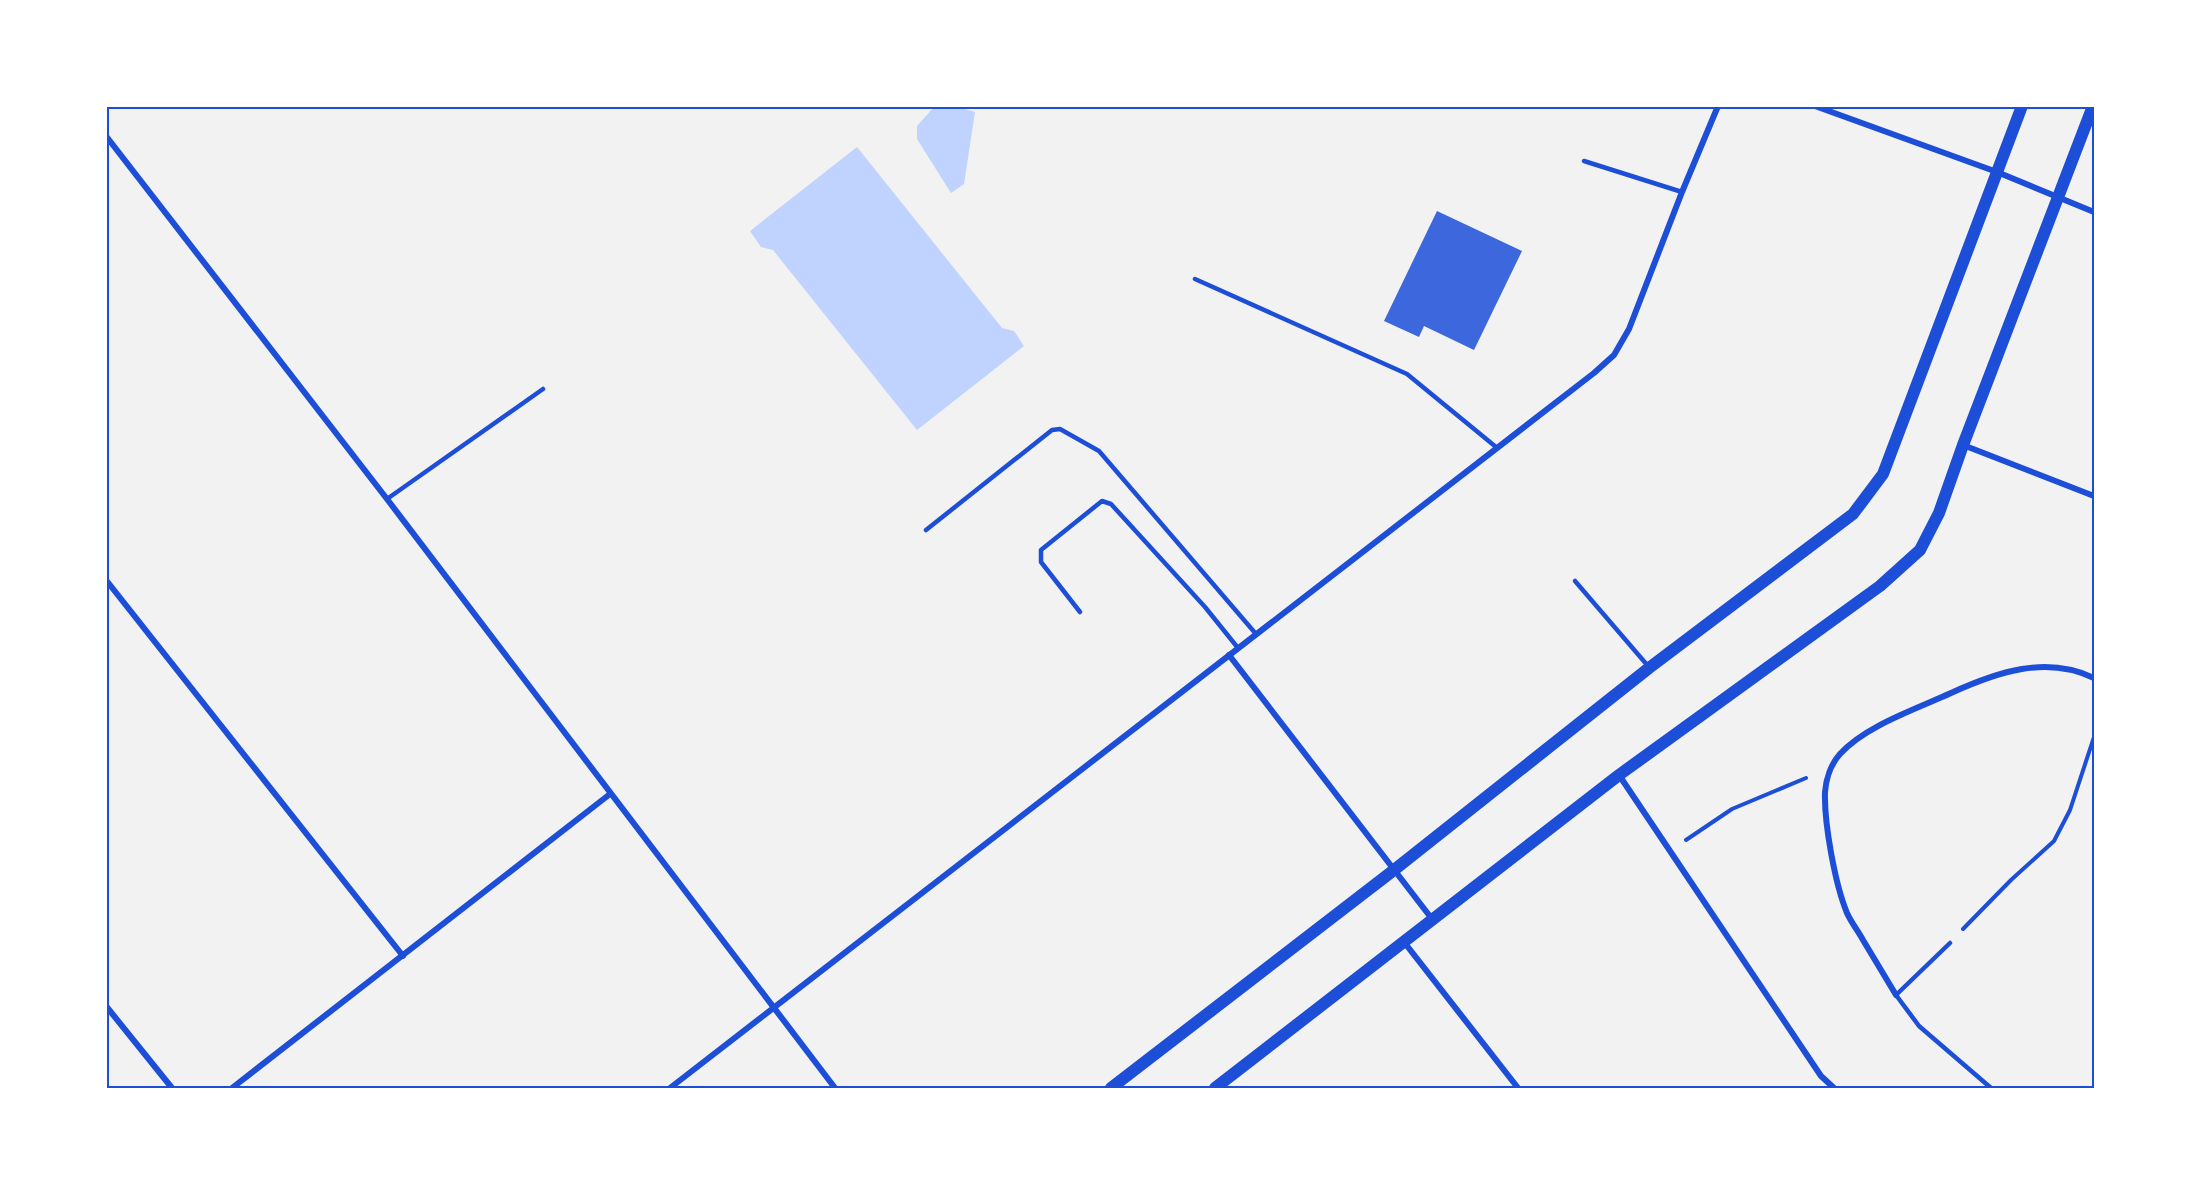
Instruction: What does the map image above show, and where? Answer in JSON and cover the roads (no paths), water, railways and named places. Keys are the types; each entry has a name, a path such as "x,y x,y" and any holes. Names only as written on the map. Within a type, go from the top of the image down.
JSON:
{"main road":[{"path":"1111,1089 1394,870 1649,668 1853,514 1883,474 2022,106"},
{"path":"1215,1089 1619,775 1880,586 1920,550 1939,513 2093,106"}],"street":[{"path":"670,1089 1594,373 1614,355 1629,329 1718,106"},
{"path":"1815,106 1997,172 2094,212"},
{"path":"106,136 387,499 835,1089"},
{"path":"1964,445 2094,496"},
{"path":"106,580 403,956"},
{"path":"1229,655 1432,920"},
{"path":"1896,995 1848,915 1839,888 1829,832 1825,791 1830,769 1838,755 1854,741 1875,728 1972,683 1999,674 2024,667 2052,666 2079,671 2094,678"},
{"path":"1619,775 1821,1076 1834,1089"},
{"path":"232,1089 610,794"},
{"path":"1404,942 1518,1089"},
{"path":"106,1006 172,1089"}],"lane":[{"path":"1584,161 1682,192"},
{"path":"1195,279 1407,374 1496,447"},
{"path":"387,499 543,389"},
{"path":"926,530 1052,430 1060,429 1099,451 1256,634"},
{"path":"1080,612 1041,562 1041,550 1101,501 1106,501 1197,598 1238,648"},
{"path":"1575,581 1649,668"},
{"path":"1950,943 1896,995 1919,1026 1991,1089"}],"water":[{"path":"934,107 958,107 975,112 964,184 951,193 917,139 917,126"},
{"path":"857,147 1002,328 1014,331 1024,346 917,430 773,250 761,247 750,231"}]}
